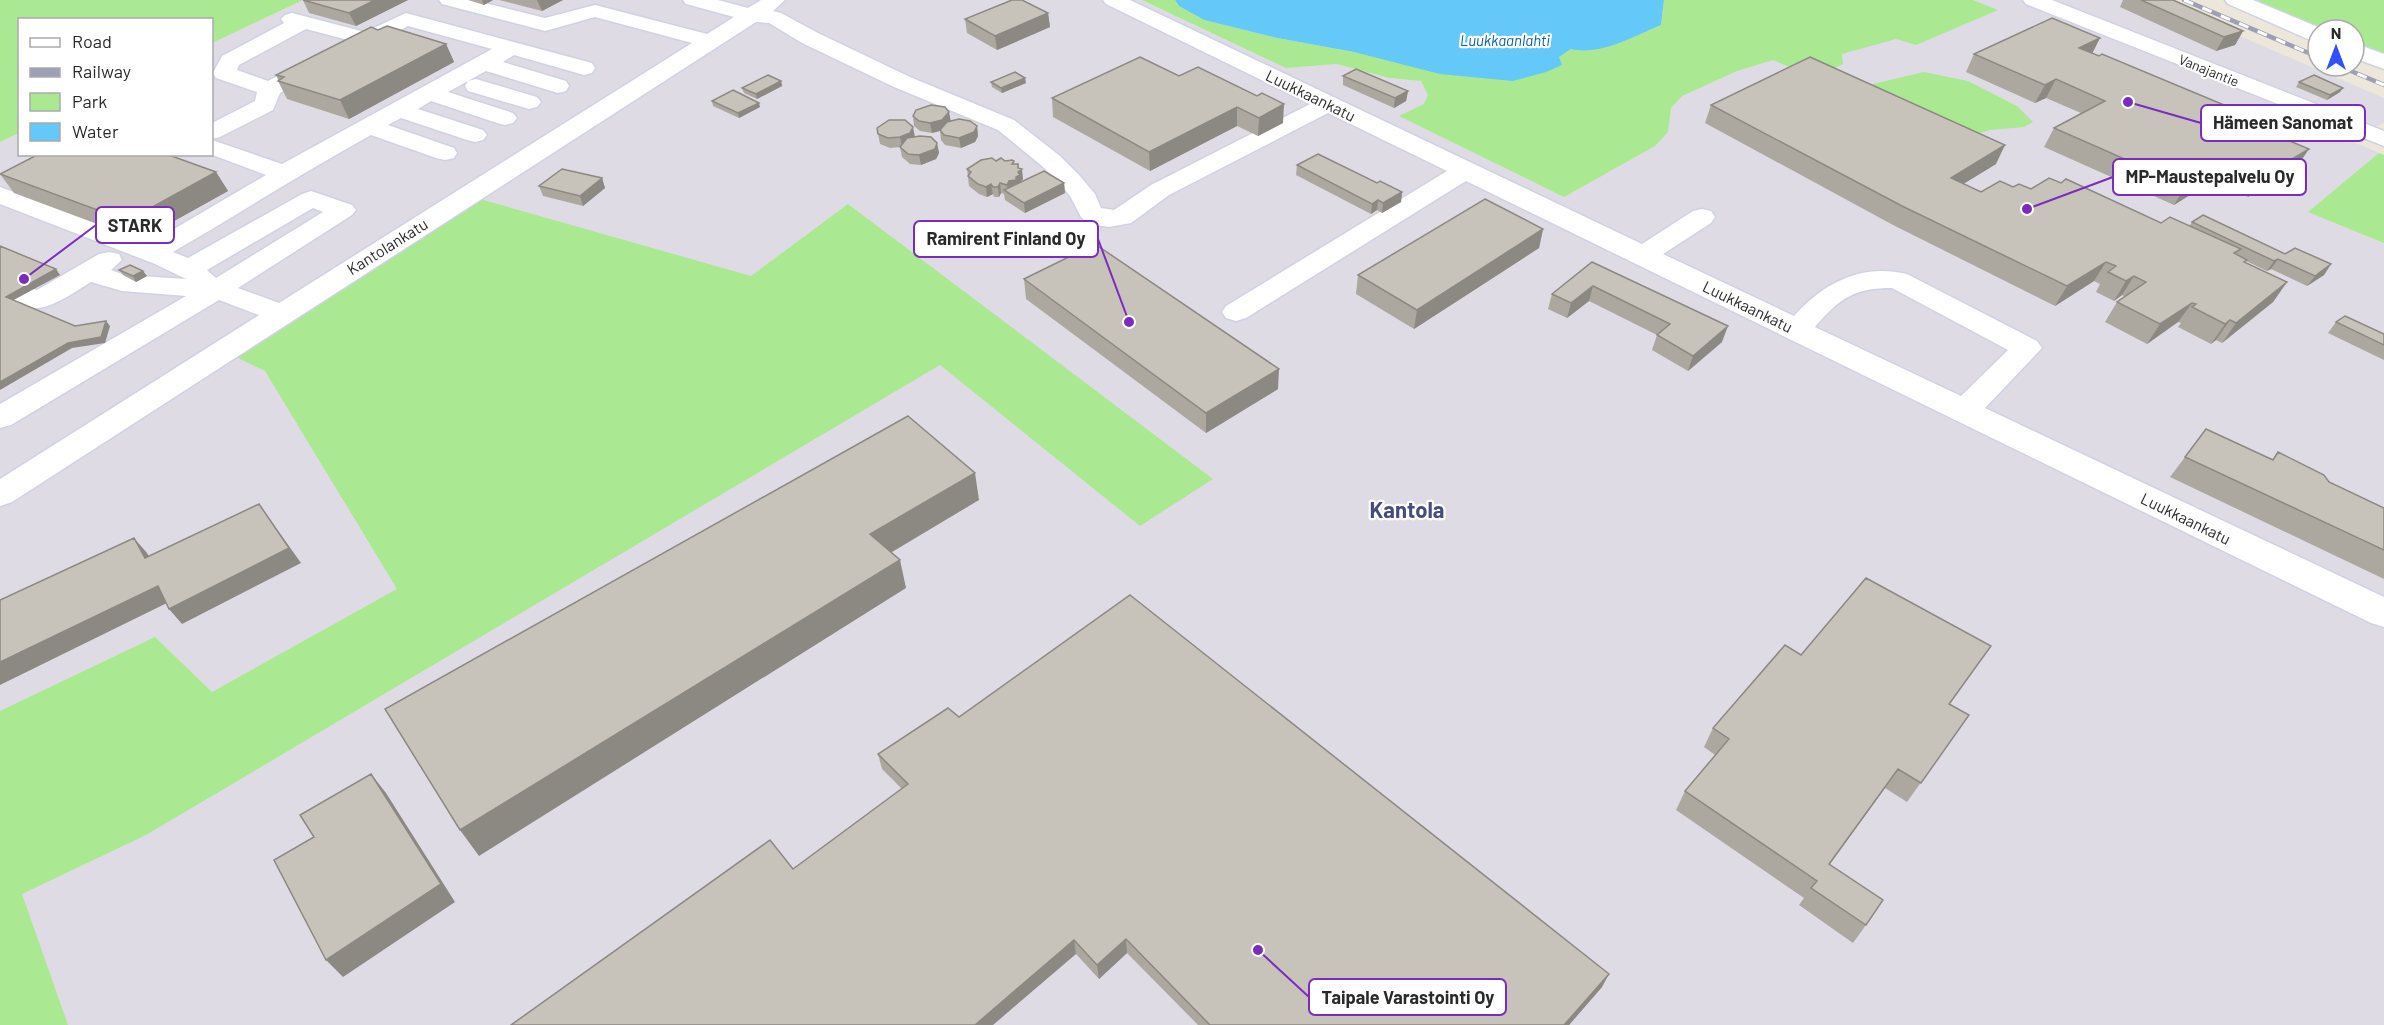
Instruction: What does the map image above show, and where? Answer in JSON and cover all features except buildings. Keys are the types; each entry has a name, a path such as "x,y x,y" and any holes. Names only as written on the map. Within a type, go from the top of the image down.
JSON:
{"street":[{"path":"449,0 545,25 595,12 710,41"},
{"path":"693,0 752,15 774,17 810,38 902,82 1006,125 1051,161 1070,180 1095,217 1109,219 1122,217 1160,190 1313,113 1327,103"},
{"name":"Kantolankatu","path":"0,494 775,0"},
{"name":"Luukkaankatu","path":"1113,0 2384,613"},
{"name":"Vanajantie","path":"2033,0 2384,139"},
{"path":"2235,0 2306,30"},
{"path":"368,39 298,20 230,61 224,73 270,89 368,39 410,9 460,34 584,68"},
{"path":"460,34 499,13"},
{"path":"242,80 339,31"},
{"path":"24,295 38,301 89,272 135,251 201,215 268,186 284,173 511,48"},
{"path":"2366,55 2384,62"},
{"path":"484,63 558,86"},
{"path":"454,79 529,102"},
{"path":"213,131 265,105 270,89"},
{"path":"429,93 505,118"},
{"path":"399,110 475,135"},
{"path":"368,126 445,153"},
{"path":"213,147 284,173"},
{"path":"1236,312 1466,170"},
{"path":"3,189 216,290 282,314"},
{"path":"0,418 216,290 343,210 311,199 197,264 135,251"},
{"path":"197,264 209,240 201,215"},
{"path":"1642,255 1702,217"},
{"path":"197,264 216,290"},
{"path":"89,272 122,283 216,290"},
{"path":"1798,330 1805,319 1846,286 1873,280 1897,280 2026,348 1964,411"}],"shaded area":[{"path":"303,0 1142,0 1286,68 1337,64 1389,78 1517,90 1575,83 1699,0 2156,0 2306,64 2306,78 2337,78 2384,98 2384,123 2346,139 2384,155 2384,1025 0,1025 0,142 18,133 18,156 213,156 213,43"}],"green space":[{"path":"0,0 303,0 213,43 213,18 18,18 18,133 0,142"},
{"path":"1142,0 1175,0 1179,6 1204,20 1277,38 1354,52 1561,64 1559,57 1571,49 1661,25 1664,0 1973,0 1998,10 1916,45 1896,39 1842,54 1843,64 1831,70 1864,86 1924,72 1968,81 2017,106 2033,122 2024,127 1990,130 1958,140 1773,60 1737,71 1682,96 1671,108 1668,132 1655,146 1564,197 1399,116 1424,104 1428,95 1421,81 1389,78 1337,64 1286,68"},
{"path":"2253,0 2384,0 2384,55 2366,47 2366,18 2306,18 2306,22"},
{"path":"2379,153 2384,155 2384,243 2308,212"},
{"path":"480,199 751,276 848,204 1213,479 1140,526 940,365 146,835 22,894 68,1025 0,1025 0,711 155,637 212,692 397,589 265,371 234,356"}],"water":[{"name":"Luukkaanlahti","path":"1175,0 1664,0 1661,25 1594,50 1571,49 1559,57 1562,65 1513,81 1440,74 1354,52 1277,38 1204,20 1179,6"}],"railway":[{"path":"2184,0 2306,52"},
{"path":"2366,77 2384,85"}],"place":[{"name":"Hämeen Sanomat","path":"2128,102"},
{"name":"MP-Maustepalvelu Oy","path":"2027,209"},
{"name":"STARK","path":"24,279"},
{"name":"Ramirent Finland Oy","path":"1129,322"},
{"name":"Taipale Varastointi Oy","path":"1258,950"}],"district":[{"name":"Kantola","path":"1407,509"}]}
